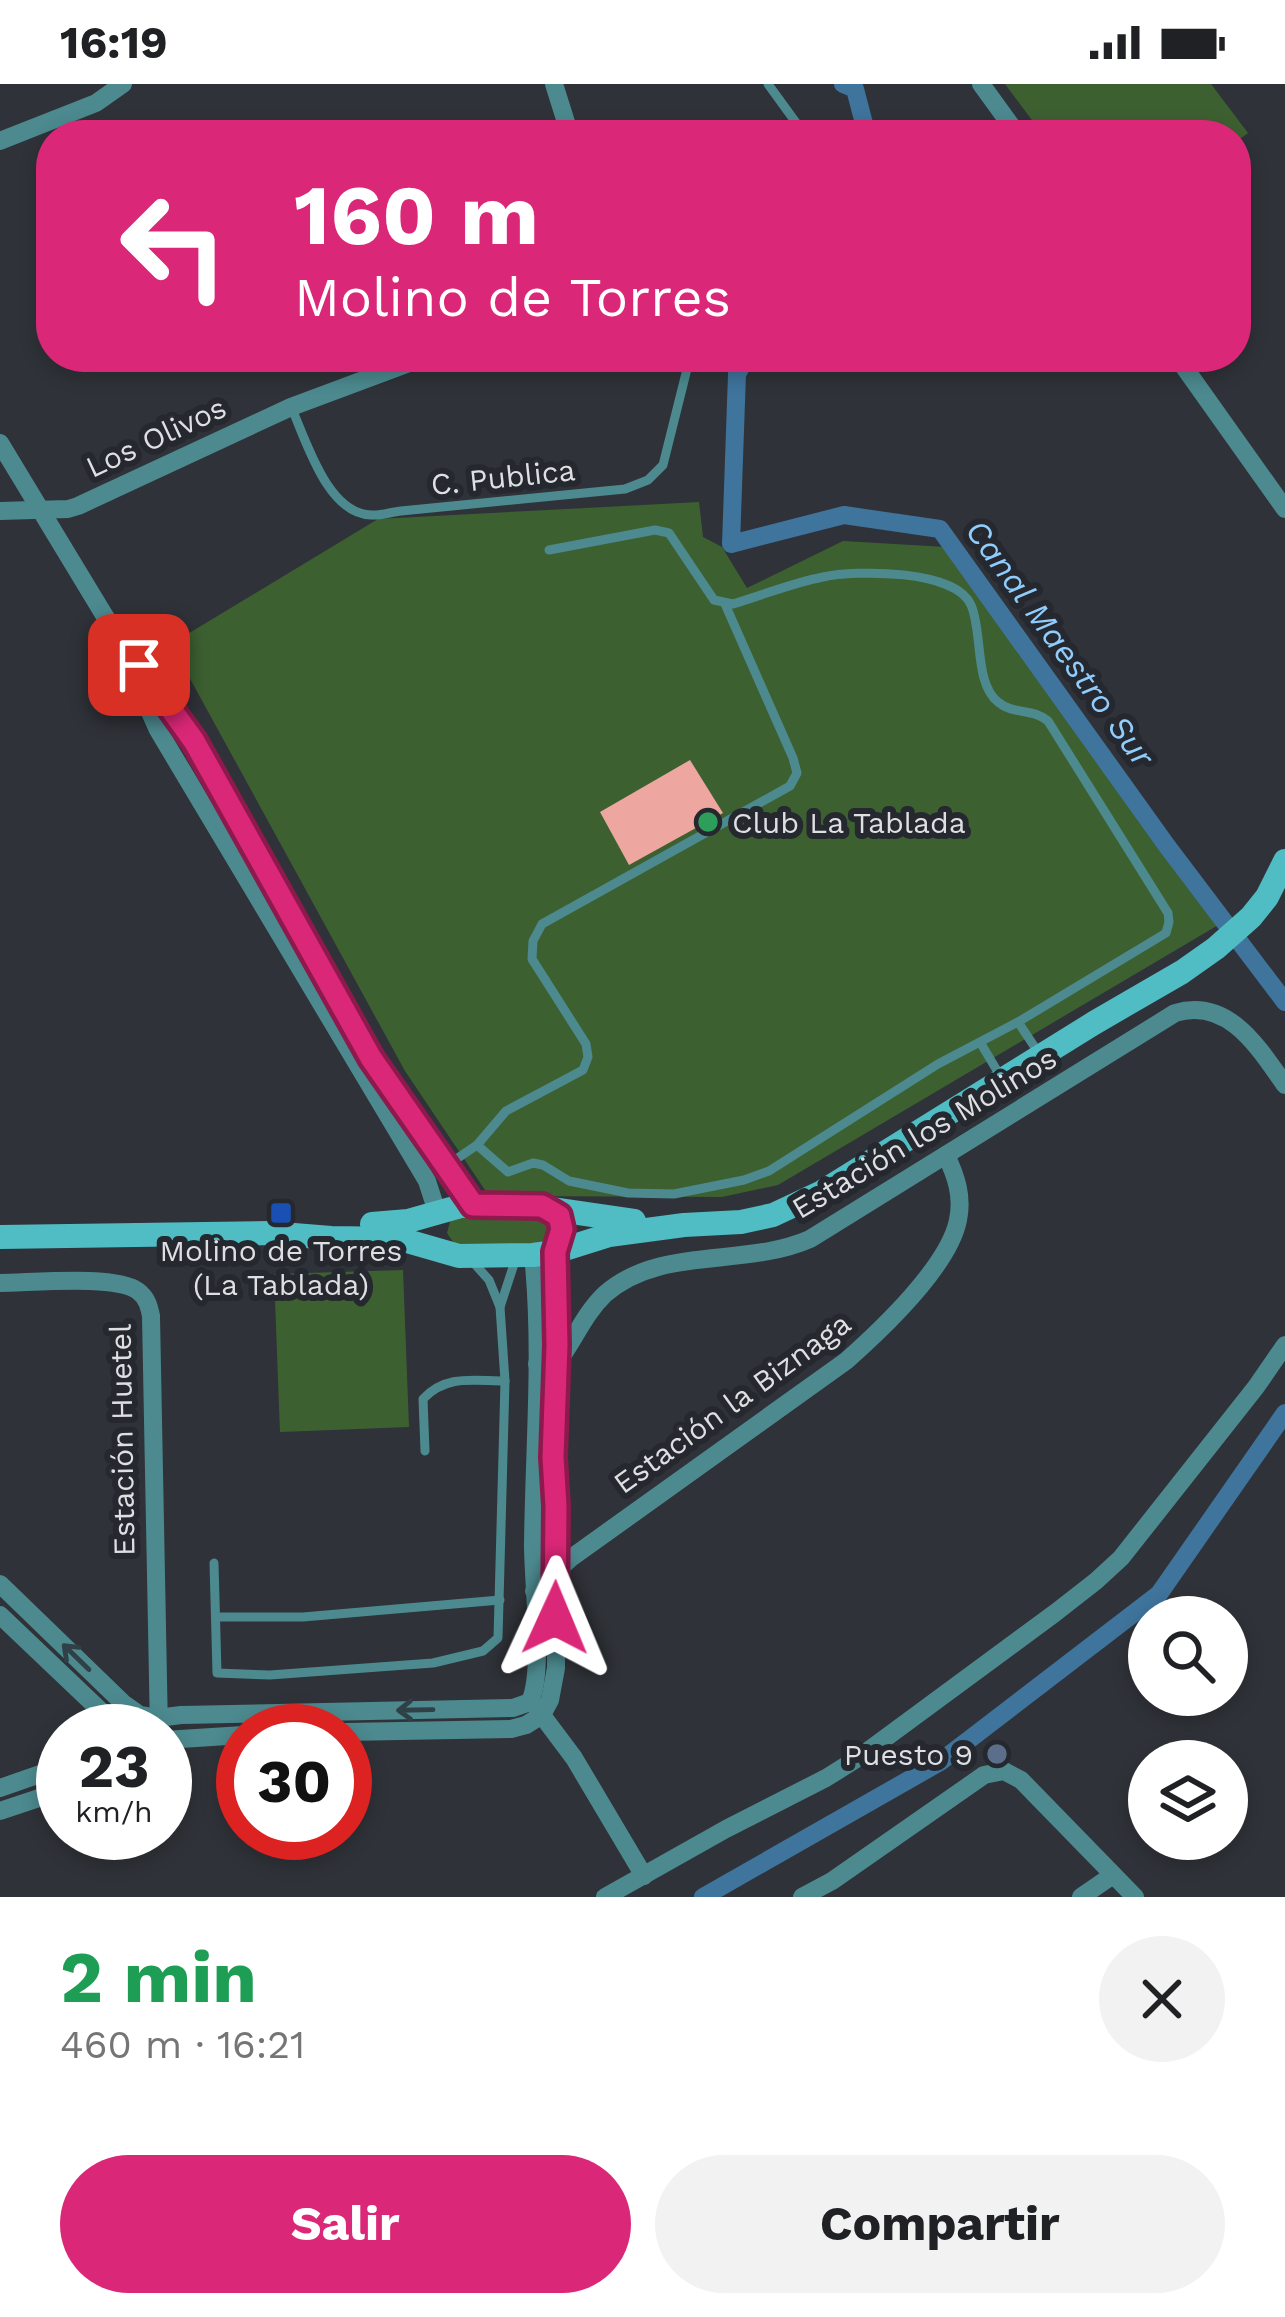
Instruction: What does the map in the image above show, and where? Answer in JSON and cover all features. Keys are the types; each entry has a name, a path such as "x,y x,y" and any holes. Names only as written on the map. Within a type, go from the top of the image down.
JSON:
{"main road":[{"path":"923,1131 1131,1009 1216,948 1267,897 1285,861"},
{"path":"0,1237 269,1233 400,1238 460,1256 535,1254 609,1235 741,1222 773,1215 823,1192 1155,989"},
{"path":"269,1233 400,1222 473,1205 542,1206 600,1218 684,1225"},
{"path":"535,1254 560,1237 561,1223 555,1211 542,1206"},
{"path":"436,1212 440,1244 460,1256"}],"street":[{"path":"53,120 96,103 123,84"},
{"path":"554,84 565,120"},
{"path":"981,84 1007,120"},
{"path":"0,141 36,127"},
{"name":"Los Olivos","path":"0,511 78,506 291,407 385,372"},
{"path":"1188,372 1285,509"},
{"path":"0,442 112,628 194,741 397,1112 436,1212"},
{"name":"Estación los Molinos","path":"547,1364 592,1307 633,1274 668,1264 756,1255 796,1245 1174,1013 1206,1010 1238,1025 1285,1084"},
{"path":"397,1112 446,1166 473,1205"},
{"name":"Estación la Biznaga","path":"534,1591 561,1561 846,1360 883,1328 934,1267 954,1232 960,1209 958,1185 946,1155"},
{"path":"372,1732 511,1729 526,1725 536,1709 550,1700 561,1561 535,1254"},
{"name":"Estación Huetel","path":"0,1283 119,1282 139,1291 149,1307 159,1704"},
{"path":"605,1897 861,1756 1096,1582 1138,1540 1285,1345"},
{"path":"547,1364 533,1547 536,1709 574,1758 644,1876"},
{"path":"533,1547 561,1561"},
{"path":"0,1584 124,1704"},
{"path":"0,1615 93,1704"},
{"path":"192,1723 536,1709"},
{"path":"802,1897 984,1775 1004,1771 1021,1780 1135,1897"},
{"path":"0,1788 36,1775"},
{"path":"0,1811 36,1799"},
{"path":"1081,1897 1113,1875"}],"lane":[{"path":"768,84 794,120"},
{"name":"C. Publica","path":"291,407 338,502 374,516 626,489 648,480 663,465 686,372"},
{"path":"477,1145 508,1172 533,1163 569,1181 628,1193 674,1194 769,1171 938,1064 1166,933 1169,922 1168,913 1048,722 1040,714 1011,710 987,688 971,602 958,589 896,574 826,576 725,604 714,600 669,533 655,530 549,550"},
{"path":"446,1166 477,1145 506,1111 583,1070 586,1044 532,959 533,941 542,924 790,786 796,773 793,758 725,604"},
{"path":"1018,1022 1040,1056"},
{"path":"980,1042 1003,1079"},
{"path":"214,1563 217,1672 270,1675 433,1663 483,1651 498,1638 505,1381 500,1307 507,1280 535,1254"},
{"path":"460,1256 484,1272 500,1307"},
{"path":"425,1451 424,1399 436,1385 505,1381"},
{"path":"216,1618 303,1617 500,1600"}],"green space":[{"path":"1005,84 1211,84 1238,120 1032,120"},
{"name":"Club La Tablada","path":"699,502 703,537 722,547 747,588 843,541 946,547 1076,719 1220,924 778,1185 722,1197 489,1196 405,1071 171,644 378,519"},
{"path":"534,1212 548,1219 552,1228 541,1244 463,1246 447,1233 451,1218"},
{"path":"403,1270 409,1427 280,1432 274,1274"}],"building":[{"path":"690,760 723,813 629,865 600,812"}],"waterway":[{"name":"Canal Maestro Sur","path":"843,84 855,89 863,120"},
{"name":"Canal Maestro Sur","path":"738,372 731,544 844,515 940,529 1285,1002"},
{"name":"Canal Maestro Sur","path":"703,1897 940,1762 1159,1594 1285,1413"}],"place":[{"name":"Club La Tablada","path":"708,822"},
{"name":"Molino de Torres (La Tablada)","path":"281,1213"},
{"name":"Puesto 9","path":"997,1754"}],"route":[{"path":"139,665 194,741 371,1058 473,1205 542,1206 559,1216 562,1229 555,1252 555,1618"}]}
